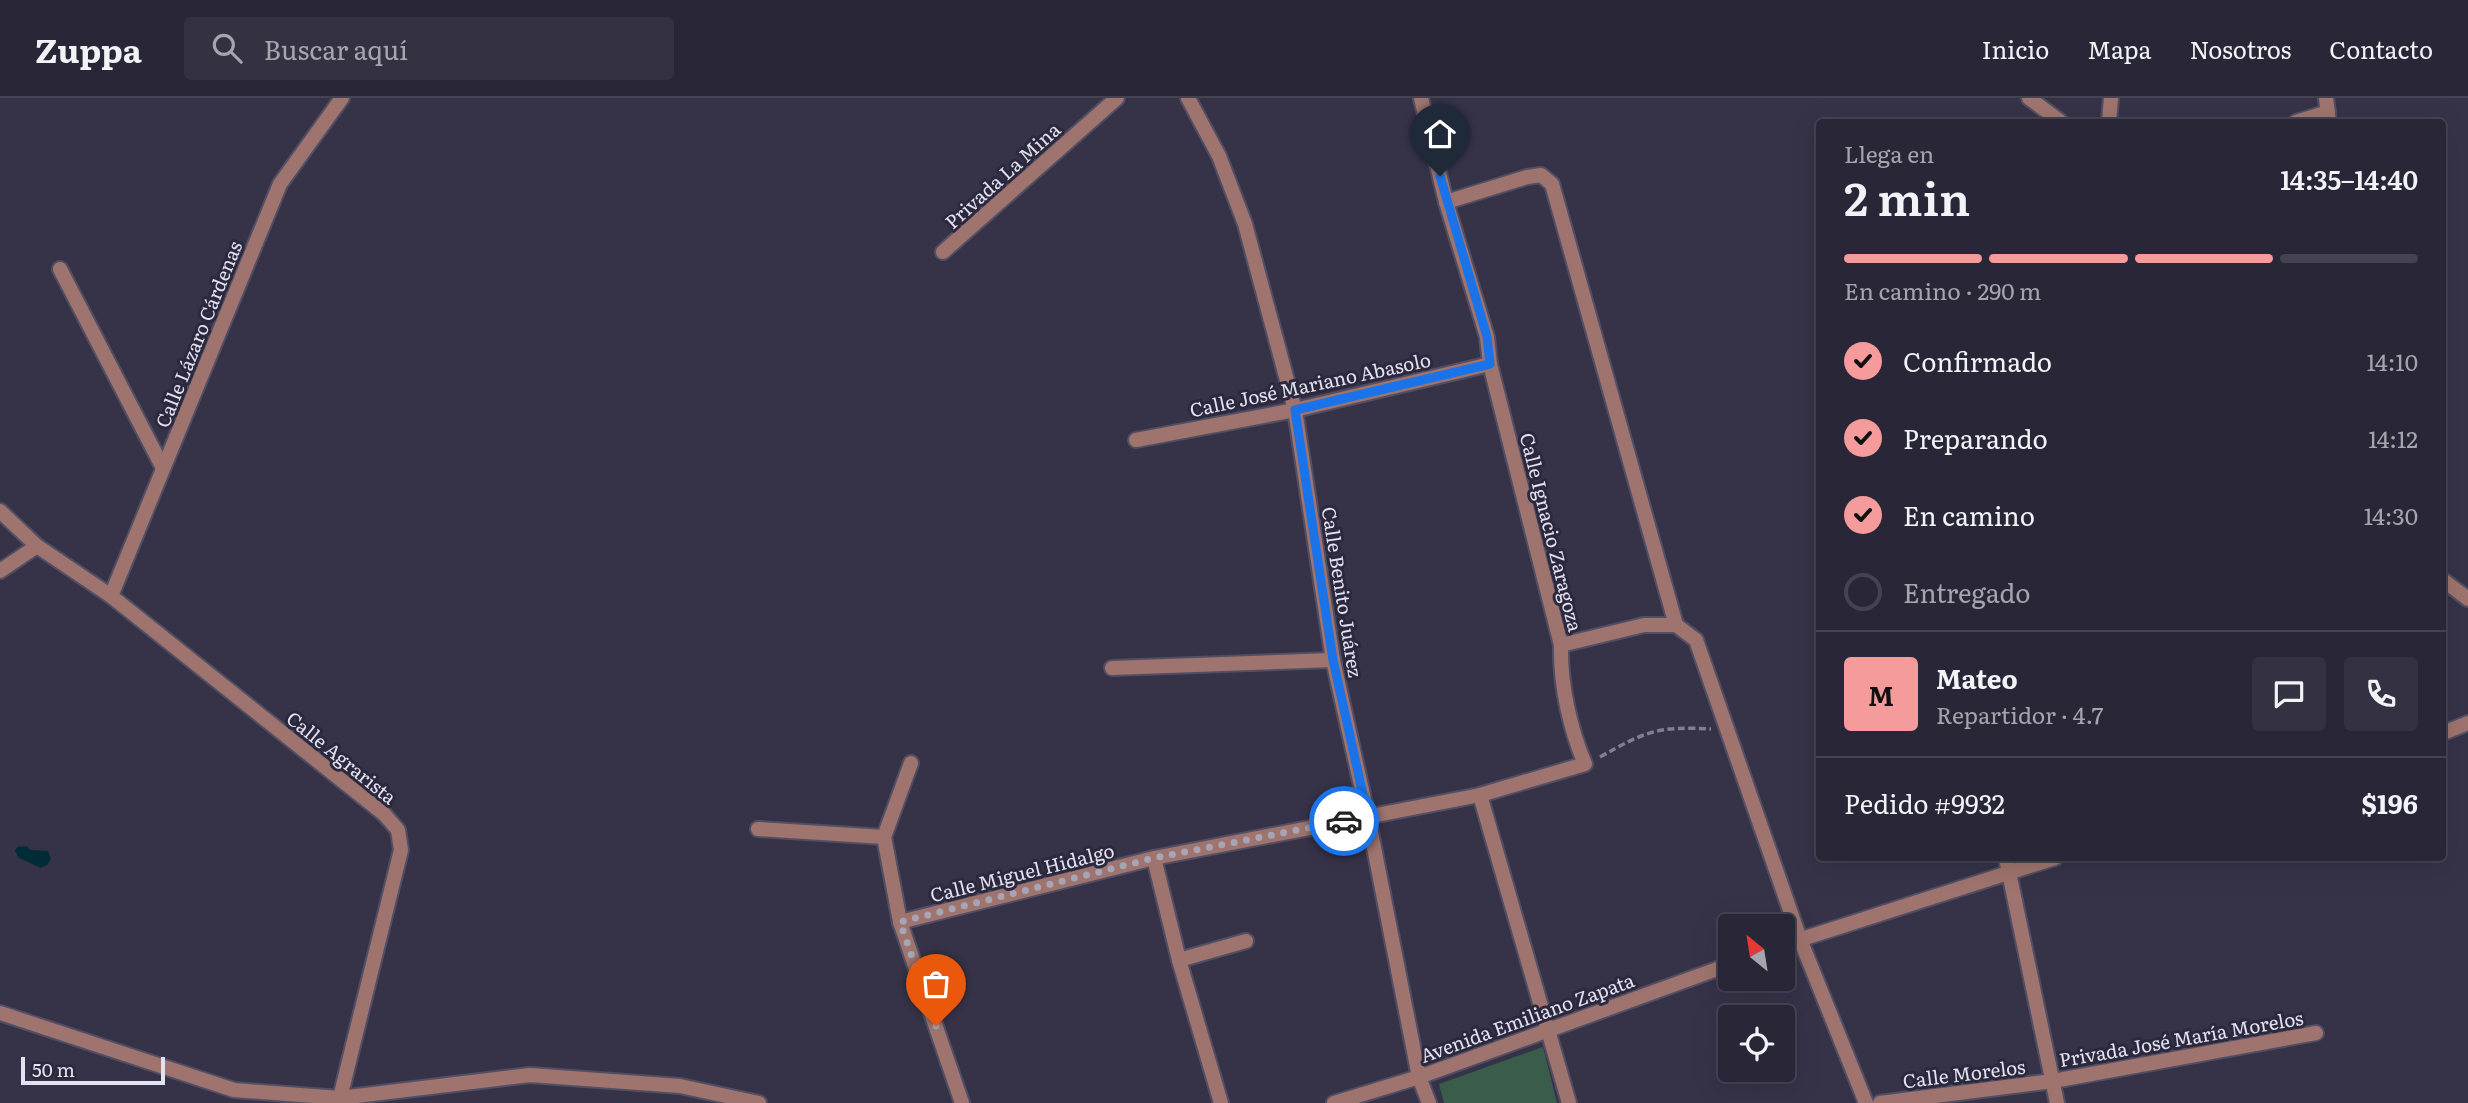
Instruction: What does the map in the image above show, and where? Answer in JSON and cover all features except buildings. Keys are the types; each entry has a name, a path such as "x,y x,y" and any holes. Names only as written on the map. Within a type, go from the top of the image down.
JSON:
{"street":[{"name":"Calle Lázaro Cárdenas","path":"111,596 280,184 342,98"},
{"name":"Privada La Mina","path":"943,252 1117,98"},
{"name":"Calle Benito Juárez","path":"1188,98 1219,156 1245,224 1295,410 1333,660 1368,817 1419,1077 1429,1103"},
{"name":"Calle Ignacio Zaragoza","path":"1421,98 1446,202 1487,337 1490,364 1560,645 1644,625 1676,625"},
{"path":"2029,98 2057,119"},
{"path":"2109,119 2111,98"},
{"path":"2305,119 2328,111"},
{"path":"1446,202 1527,177 1541,175 1552,184 1676,625 1696,640 1800,939 1866,1103"},
{"path":"60,269 163,468"},
{"name":"Calle José Mariano Abasolo","path":"1136,440 1295,410 1490,364"},
{"name":"Calle Agrarista","path":"0,511 37,546 111,596 384,814 398,830 401,850 340,1098"},
{"path":"0,571 37,546"},
{"path":"2446,582 2468,599"},
{"path":"1560,645 1560,664 1574,731 1585,764"},
{"path":"1112,668 1333,660"},
{"path":"2446,732 2468,723"},
{"path":"911,763 884,837 900,922 962,1103"},
{"name":"Calle Miguel Hidalgo","path":"900,922 1154,858 1480,795 1585,764"},
{"path":"1480,795 1522,935 1546,1031 1569,1103"},
{"path":"758,829 884,837"},
{"path":"1154,858 1179,960 1221,1103"},
{"path":"2006,861 2057,1103"},
{"path":"1796,940 2046,861"},
{"path":"1179,960 1246,942"},
{"name":"Avenida Emiliano Zapata","path":"1334,1103 1419,1077 1718,969"},
{"path":"0,1013 234,1090 340,1098 530,1075 680,1086 760,1103"},
{"name":"Privada José María Morelos","path":"2053,1081 2316,1033"},
{"name":"Calle Morelos","path":"1880,1103 2053,1081"}],"path":[{"path":"1585,764 1639,735 1672,727 1727,730"}],"green space":[{"path":"1543,1047 1557,1103 1444,1103 1439,1084"}],"water":[{"path":"26,846 31,850 48,851 51,859 47,865 41,868 19,858 15,851 17,847"}],"way so far":[{"path":"936,1026 900,922 1154,858 1344,821"}],"route":[{"path":"1344,821 1368,817 1333,660 1295,410 1490,364 1487,337 1440,176"}]}
